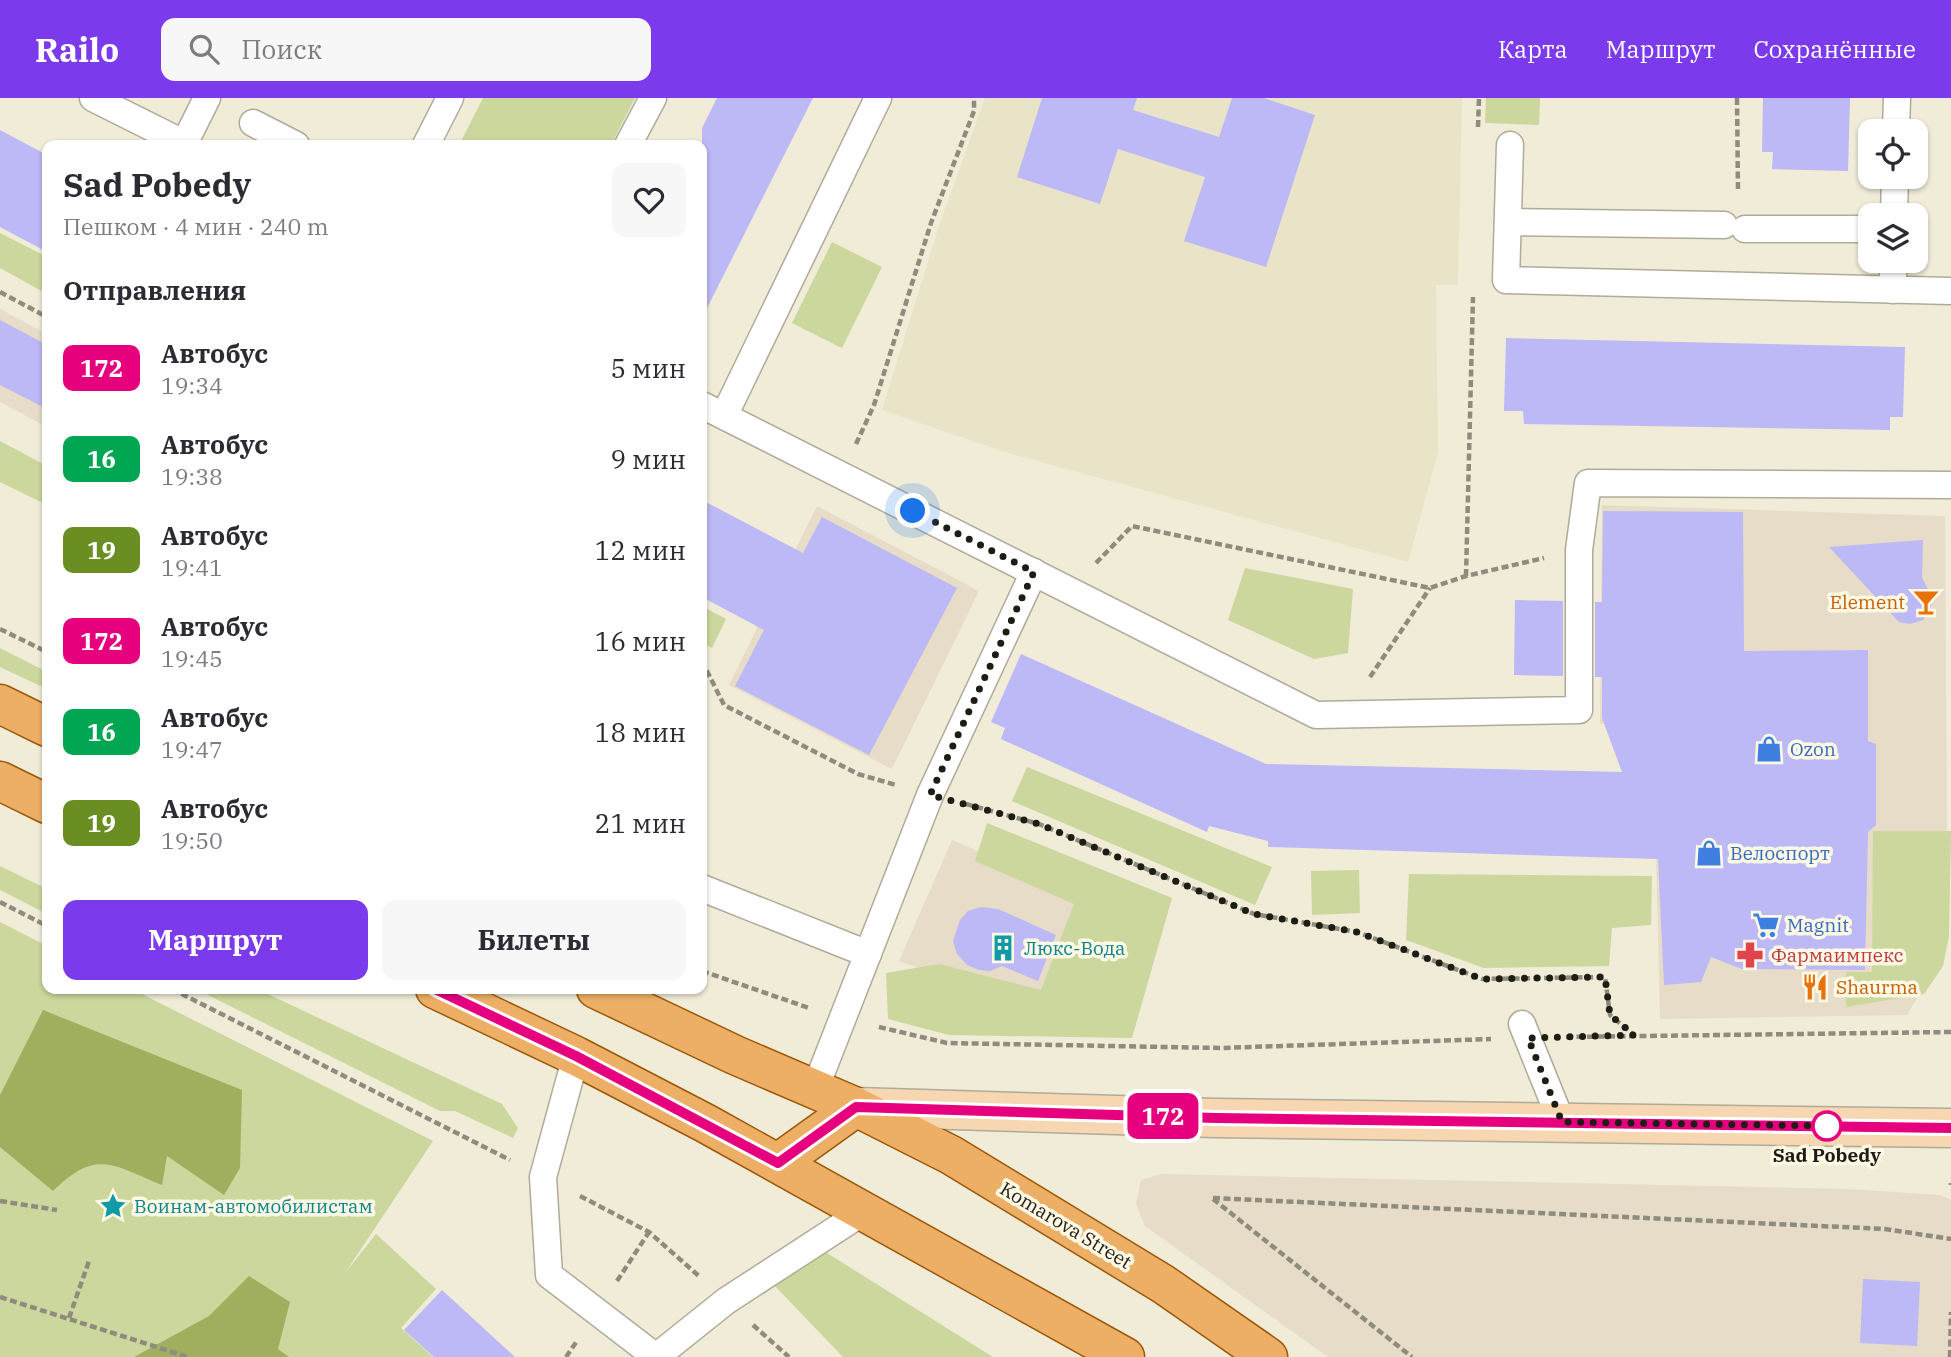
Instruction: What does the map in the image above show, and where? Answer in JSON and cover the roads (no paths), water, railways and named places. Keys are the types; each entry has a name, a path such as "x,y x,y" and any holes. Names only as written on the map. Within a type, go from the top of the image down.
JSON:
{"main road":[{"path":"0,704 42,725"},
{"path":"0,781 42,802"},
{"path":"446,994 576,1056 866,1210 1125,1357"},
{"name":"Komarova Street","path":"607,994 856,1107 963,1162 1163,1284 1268,1357"},
{"path":"778,1163 856,1107 1216,1118 1951,1128"}],"lane":[{"path":"93,98 175,140"},
{"path":"187,140 207,98"},
{"path":"429,140 450,98"},
{"path":"631,140 653,98"},
{"path":"878,98 713,410 1316,715 1579,710 1579,550 1588,483 1951,485"},
{"path":"1896,119 1897,98"},
{"path":"253,123 286,140"},
{"path":"1510,145 1506,280 1951,291"},
{"path":"1508,222 1858,229"},
{"path":"1893,290 1894,273"},
{"path":"815,1089 930,795 1034,572"},
{"path":"707,890 868,954"},
{"path":"1525,1031 1562,1122"},
{"path":"576,1056 543,1177 548,1275 656,1357 726,1301 866,1210"}],"place":[{"name":"Element","path":"1926,602"},
{"name":"Ozon","path":"1769,749"},
{"name":"Велоспорт","path":"1709,853"},
{"name":"Magnit","path":"1766,925"},
{"name":"Люкс-Вода","path":"1003,948"},
{"name":"Фармаимпекс","path":"1750,955"},
{"name":"Shaurma","path":"1815,987"},
{"name":"Sad Pobedy","path":"1827,1126"},
{"name":"Воинам-автомобилистам","path":"113,1206"}]}
